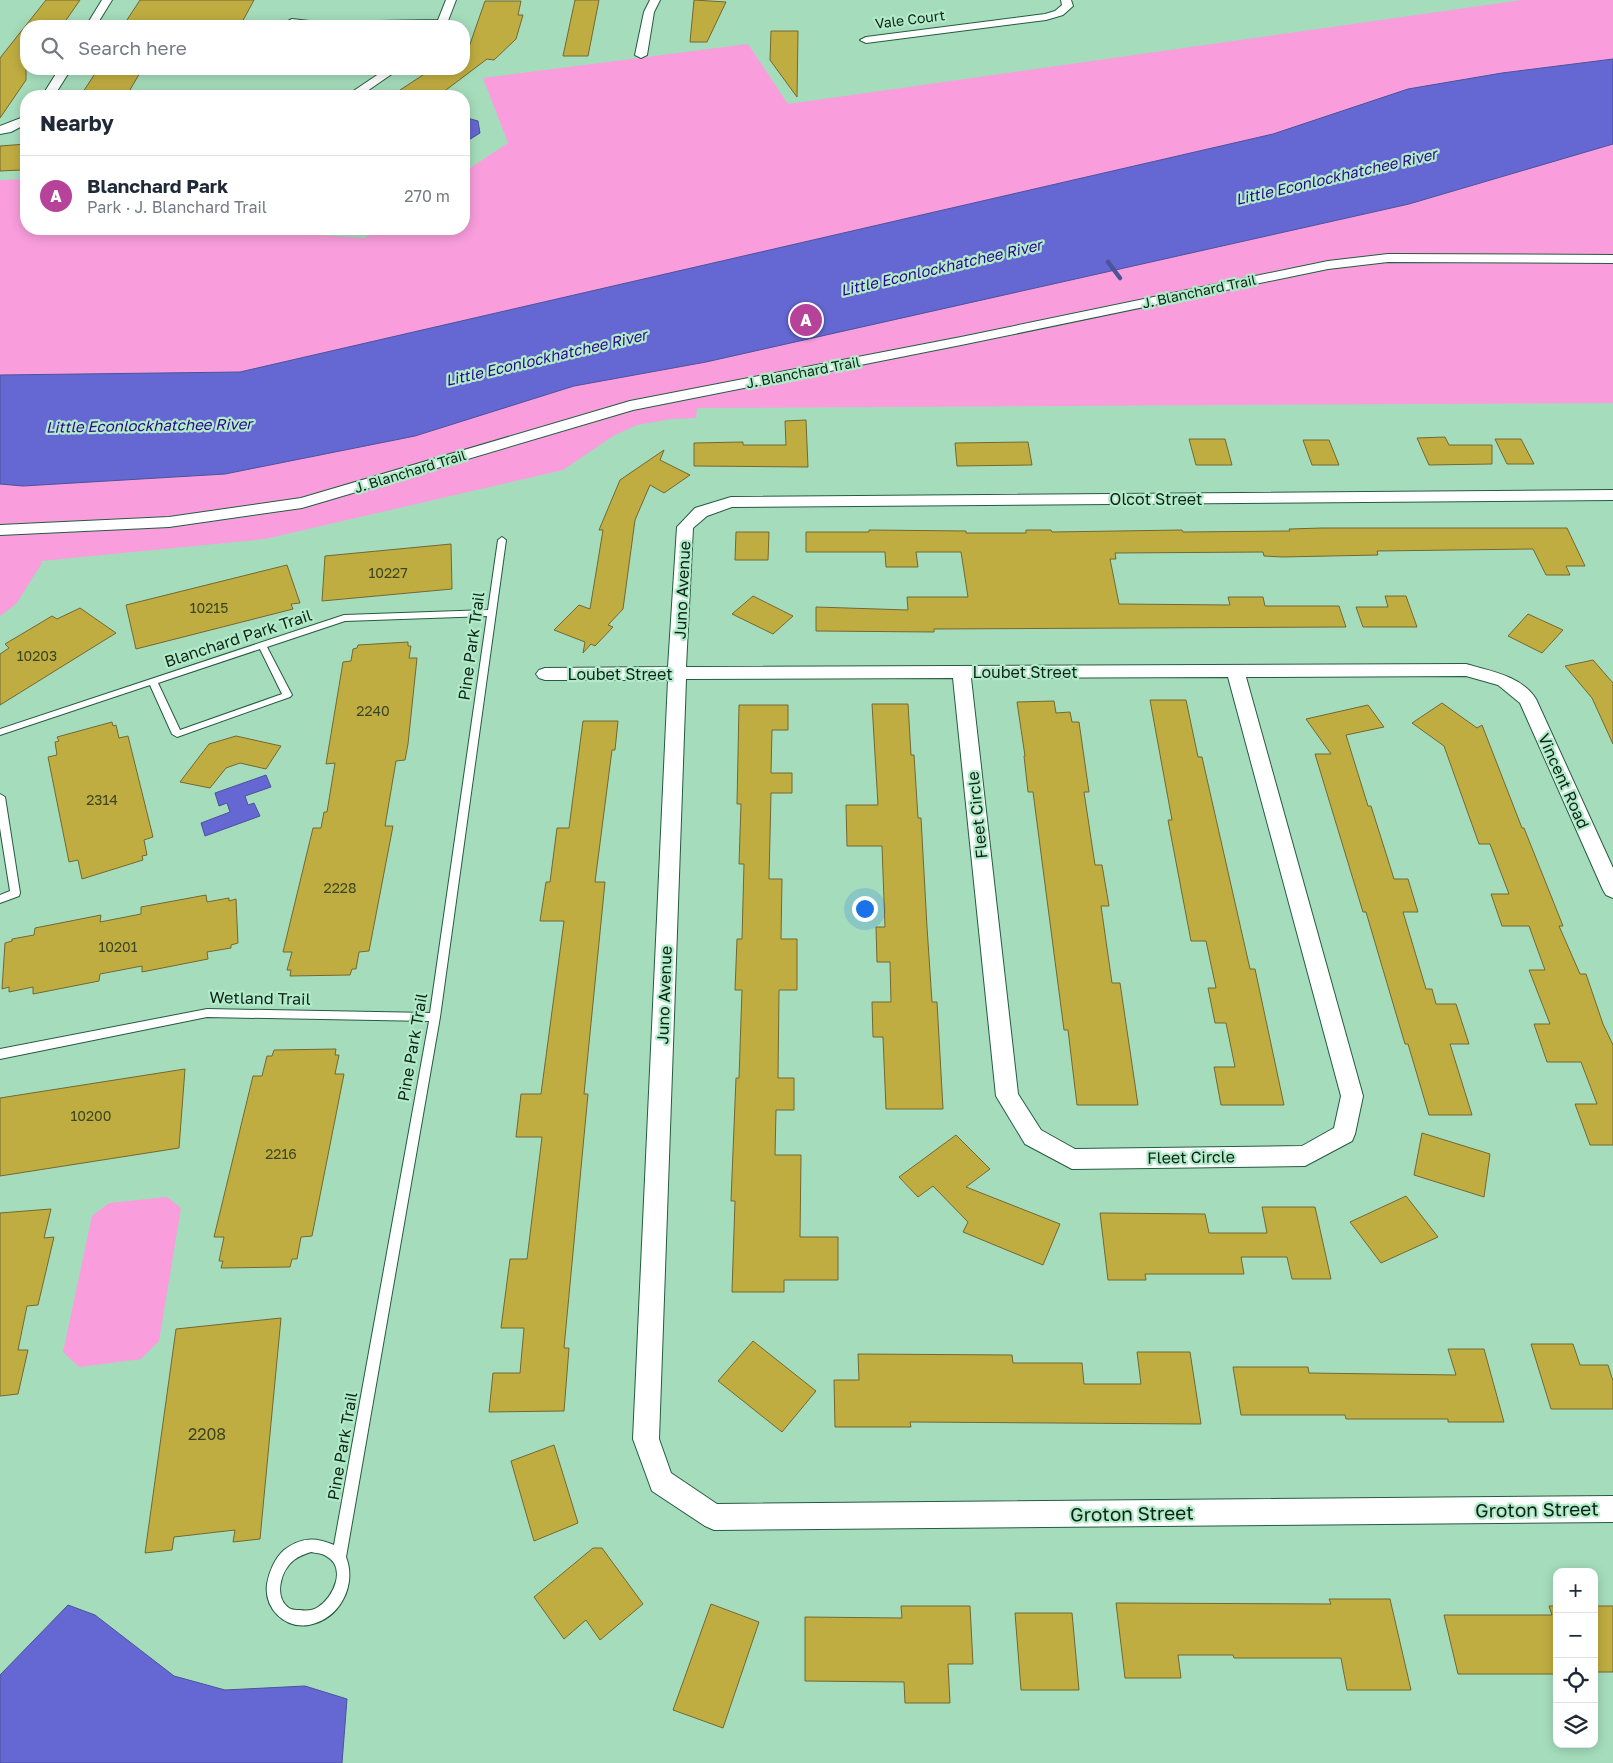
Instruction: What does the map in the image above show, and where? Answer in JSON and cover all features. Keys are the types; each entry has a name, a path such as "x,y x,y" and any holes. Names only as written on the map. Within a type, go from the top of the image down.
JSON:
{"street":[{"path":"95,20 107,0"},
{"path":"444,20 451,0"},
{"path":"641,55 649,12 655,0"},
{"name":"Vale Court","path":"866,40 1046,17 1059,14 1068,6 1066,0"},
{"path":"52,90 61,75"},
{"path":"364,90 385,75"},
{"path":"0,130 7,130 20,123"},
{"name":"J. Blanchard Trail","path":"0,530 169,522 302,504 630,406 952,343 1335,264 1370,260 1422,258 1613,259"},
{"name":"Olcot Street","path":"701,512 732,502 1613,495"},
{"name":"Juno Avenue","path":"661,1482 646,1439 677,674 686,527 701,512"},
{"name":"Loubet Street","path":"545,674 1466,670 1504,680"},
{"name":"Fleet Circle","path":"961,672 1007,1096 1033,1138 1072,1159 1306,1156 1344,1134 1352,1096 1234,671"},
{"name":"Vincent Road","path":"1504,680 1527,699 1613,890"},
{"name":"Groton Street","path":"661,1482 714,1517 1613,1508"}],"lane":[{"name":"Pine Park Trail","path":"339,1557 434,1017 502,540"},
{"name":"Blanchard Park Trail","path":"0,732 344,618 492,613"},
{"path":"153,681 177,734 287,695 262,645"},
{"path":"0,797 15,893 0,899"},
{"name":"Wetland Trail","path":"0,1054 207,1013 434,1017"},
{"path":"311,1545 322,1546 332,1550 339,1557 344,1567 341,1591 324,1612 312,1617 299,1618 288,1615 280,1609 274,1599 274,1582 281,1565 289,1556 311,1545"}],"shaded area":[{"path":"1522,0 1613,0 1613,403 697,408 696,418 672,419 637,425 613,436 563,470 265,539 41,561 42,563 16,604 0,616 0,180 20,179 20,235 318,235 365,238 369,235 470,235 470,168 508,143 483,78 748,44 788,104"},
{"path":"167,1197 181,1208 159,1341 141,1359 79,1367 63,1352 92,1216 109,1203"}],"water":[{"name":"Little Econlockhatchee River","path":"1613,59 1613,144 1409,204 706,362 574,386 415,436 225,474 23,486 0,484 0,375 240,372 1273,134 1408,89 1502,73"},
{"path":"470,119 478,121 480,133 470,139"},
{"path":"266,775 271,787 245,796 248,805 254,803 260,816 205,836 201,823 230,812 227,803 219,806 215,793"},
{"path":"68,1605 95,1615 174,1676 225,1690 305,1686 347,1699 342,1763 0,1763 0,1675"}],"building":[{"path":"46,0 80,0 66,20 30,20"},
{"path":"140,0 254,0 243,20 127,20"},
{"path":"575,0 599,0 588,56 563,56"},
{"path":"694,0 726,2 707,42 690,42"},
{"path":"485,1 521,1 518,15 523,15 516,39 494,60 487,59 470,72 470,44"},
{"path":"771,31 798,31 797,97 770,60"},
{"path":"20,33 20,75 26,75 26,80 0,118 0,58"},
{"path":"94,75 139,75 130,90 84,90"},
{"path":"423,75 466,75 446,90 400,90"},
{"path":"20,144 20,170 0,171 0,146"},
{"path":"806,420 808,467 694,466 694,443 743,442 743,445 786,445 785,421"},
{"path":"1445,437 1449,445 1492,445 1492,464 1429,465 1417,438"},
{"path":"1189,439 1225,439 1232,465 1196,465"},
{"path":"1495,439 1521,439 1534,464 1507,464"},
{"path":"1303,440 1329,440 1339,465 1312,465"},
{"path":"1028,442 1032,465 957,466 955,443"},
{"path":"664,450 660,460 690,475 664,493 650,485 635,520 623,609 608,625 613,627 595,646 591,644 583,653 585,642 554,630 579,605 590,609 603,530 599,530 620,480"},
{"path":"1567,528 1585,566 1566,566 1570,575 1546,575 1533,549 1377,551 1378,555 1282,557 1264,556 1263,552 1115,553 1116,559 1110,559 1119,604 1230,605 1228,597 1263,597 1265,606 1339,606 1346,627 934,629 934,632 816,631 816,607 908,610 907,597 968,597 961,552 916,552 918,567 886,567 885,552 806,552 806,532 869,532 869,530 1026,533 1026,530 1051,530 1052,532 1182,530 1183,532 1290,531 1289,529"},
{"path":"736,532 769,532 768,560 735,560"},
{"path":"451,544 452,589 322,601 325,556"},
{"path":"287,565 300,603 291,604 293,609 136,649 126,605"},
{"path":"753,596 793,616 773,634 732,614"},
{"path":"1385,596 1406,596 1417,627 1363,627 1356,607 1388,607"},
{"path":"80,608 116,633 0,705 0,654 9,648 5,644 52,616 57,619"},
{"path":"1528,614 1563,630 1542,653 1508,636"},
{"path":"408,642 408,646 411,646 409,658 417,658 408,744 405,760 396,761 385,826 393,826 369,951 359,952 356,969 352,969 350,975 290,976 291,970 287,970 292,952 283,952 313,828 321,828 324,812 327,812 335,763 326,764 343,662 351,661 353,649 357,648 358,645"},
{"path":"1593,660 1613,683 1613,744 1592,698 1565,666"},
{"path":"1150,700 1186,700 1198,757 1202,757 1250,969 1255,969 1284,1105 1221,1105 1214,1067 1235,1067 1226,1023 1215,1023 1208,988 1216,988 1206,941 1191,941 1168,820 1172,820"},
{"path":"1054,701 1056,713 1070,712 1072,722 1079,722 1089,792 1084,792 1095,865 1102,865 1109,906 1101,906 1112,983 1120,983 1138,1105 1077,1105 1068,1030 1064,1030 1033,792 1028,792 1017,702"},
{"path":"1442,703 1477,728 1482,725 1563,926 1559,926 1580,974 1586,974 1603,1024 1613,1045 1613,1145 1590,1145 1575,1104 1597,1104 1581,1062 1547,1062 1534,1024 1550,1024 1529,970 1545,970 1529,926 1502,926 1491,894 1509,894 1490,844 1479,844 1444,746 1412,723"},
{"path":"872,704 908,704 911,755 914,755 918,818 921,818 932,1002 937,1002 943,1109 886,1109 883,1037 873,1037 872,1002 891,1002 890,962 877,962 876,927 885,927 882,846 847,846 846,805 878,805"},
{"path":"739,705 788,705 788,730 772,730 771,773 792,773 792,793 771,793 769,879 782,879 781,939 797,939 797,990 779,990 778,1078 794,1078 794,1110 776,1110 775,1155 801,1155 800,1237 838,1237 838,1280 784,1280 784,1292 732,1292 735,1201 731,1201 736,1078 739,1078 742,990 735,990 737,939 742,939 744,864 739,864 741,804 737,804"},
{"path":"1368,705 1384,727 1346,735 1368,806 1371,806 1394,879 1408,879 1418,912 1403,912 1426,989 1432,989 1436,1004 1456,1004 1469,1044 1450,1044 1472,1115 1429,1115 1408,1044 1405,1044 1366,912 1363,912 1315,754 1331,754 1306,719"},
{"path":"583,721 618,721 615,750 612,750 595,882 605,882 584,1094 588,1094 564,1348 569,1348 564,1411 489,1412 493,1373 520,1373 524,1328 501,1328 510,1259 527,1259 542,1137 516,1137 521,1094 541,1094 564,921 540,921 546,882 550,882 557,828 569,828"},
{"path":"112,722 113,726 116,725 119,738 128,736 153,837 144,840 147,855 142,856 143,860 82,879 78,860 69,862 48,757 57,755 55,742 59,741 57,737"},
{"path":"236,736 281,746 266,769 240,763 226,768 210,788 180,782 209,744"},
{"path":"206,895 207,902 229,898 229,901 236,899 238,943 231,945 231,948 207,952 208,959 142,972 142,966 100,974 99,981 33,994 33,987 9,992 9,987 2,989 5,943 12,941 12,939 34,935 35,928 101,915 100,922 141,914 141,907"},
{"path":"336,1049 335,1055 339,1055 335,1074 344,1074 312,1236 301,1237 297,1259 292,1259 290,1267 221,1268 223,1261 219,1261 224,1237 214,1237 253,1076 262,1076 267,1056 272,1056 274,1050"},
{"path":"185,1069 179,1148 0,1176 0,1098"},
{"path":"1422,1133 1490,1154 1484,1197 1414,1175"},
{"path":"956,1135 990,1169 966,1187 1060,1224 1043,1265 963,1232 968,1222 933,1186 918,1197 899,1177"},
{"path":"1406,1196 1438,1237 1381,1263 1350,1222"},
{"path":"1262,1207 1315,1207 1331,1279 1292,1279 1287,1257 1241,1257 1244,1274 1145,1274 1146,1280 1108,1280 1100,1213 1205,1214 1209,1233 1267,1233"},
{"path":"51,1209 44,1238 54,1237 38,1305 27,1306 18,1350 28,1350 18,1394 0,1396 0,1213"},
{"path":"281,1318 260,1539 233,1542 235,1530 174,1537 172,1550 145,1553 176,1329"},
{"path":"753,1341 816,1391 782,1432 718,1381"},
{"path":"1531,1344 1573,1344 1580,1365 1608,1365 1613,1381 1613,1409 1551,1409"},
{"path":"1448,1349 1484,1349 1504,1422 1448,1422 1448,1419 1346,1419 1345,1415 1241,1415 1233,1367 1308,1367 1309,1373 1456,1375"},
{"path":"1137,1352 1190,1352 1201,1424 910,1422 911,1427 835,1427 834,1380 859,1380 858,1354 1012,1355 1013,1363 1082,1363 1084,1384 1141,1384"},
{"path":"554,1445 578,1523 534,1541 511,1461"},
{"path":"593,1548 602,1548 643,1604 600,1640 586,1620 564,1639 534,1597"},
{"path":"1329,1599 1390,1599 1411,1690 1347,1690 1341,1658 1234,1658 1233,1655 1178,1655 1181,1678 1125,1678 1116,1603 1331,1604"},
{"path":"711,1604 759,1622 723,1728 673,1710"},
{"path":"901,1606 970,1606 973,1664 948,1664 950,1703 905,1703 904,1682 805,1681 805,1617 902,1618"},
{"path":"1549,1606 1553,1606 1553,1674 1458,1674 1444,1615 1552,1615"},
{"path":"1598,1606 1613,1606 1613,1672 1598,1672"},
{"path":"1015,1613 1072,1613 1079,1690 1021,1690"}],"waterway":[{"path":"1108,262 1120,278"}],"place":[{"name":"Blanchard Park","path":"806,320"}]}
